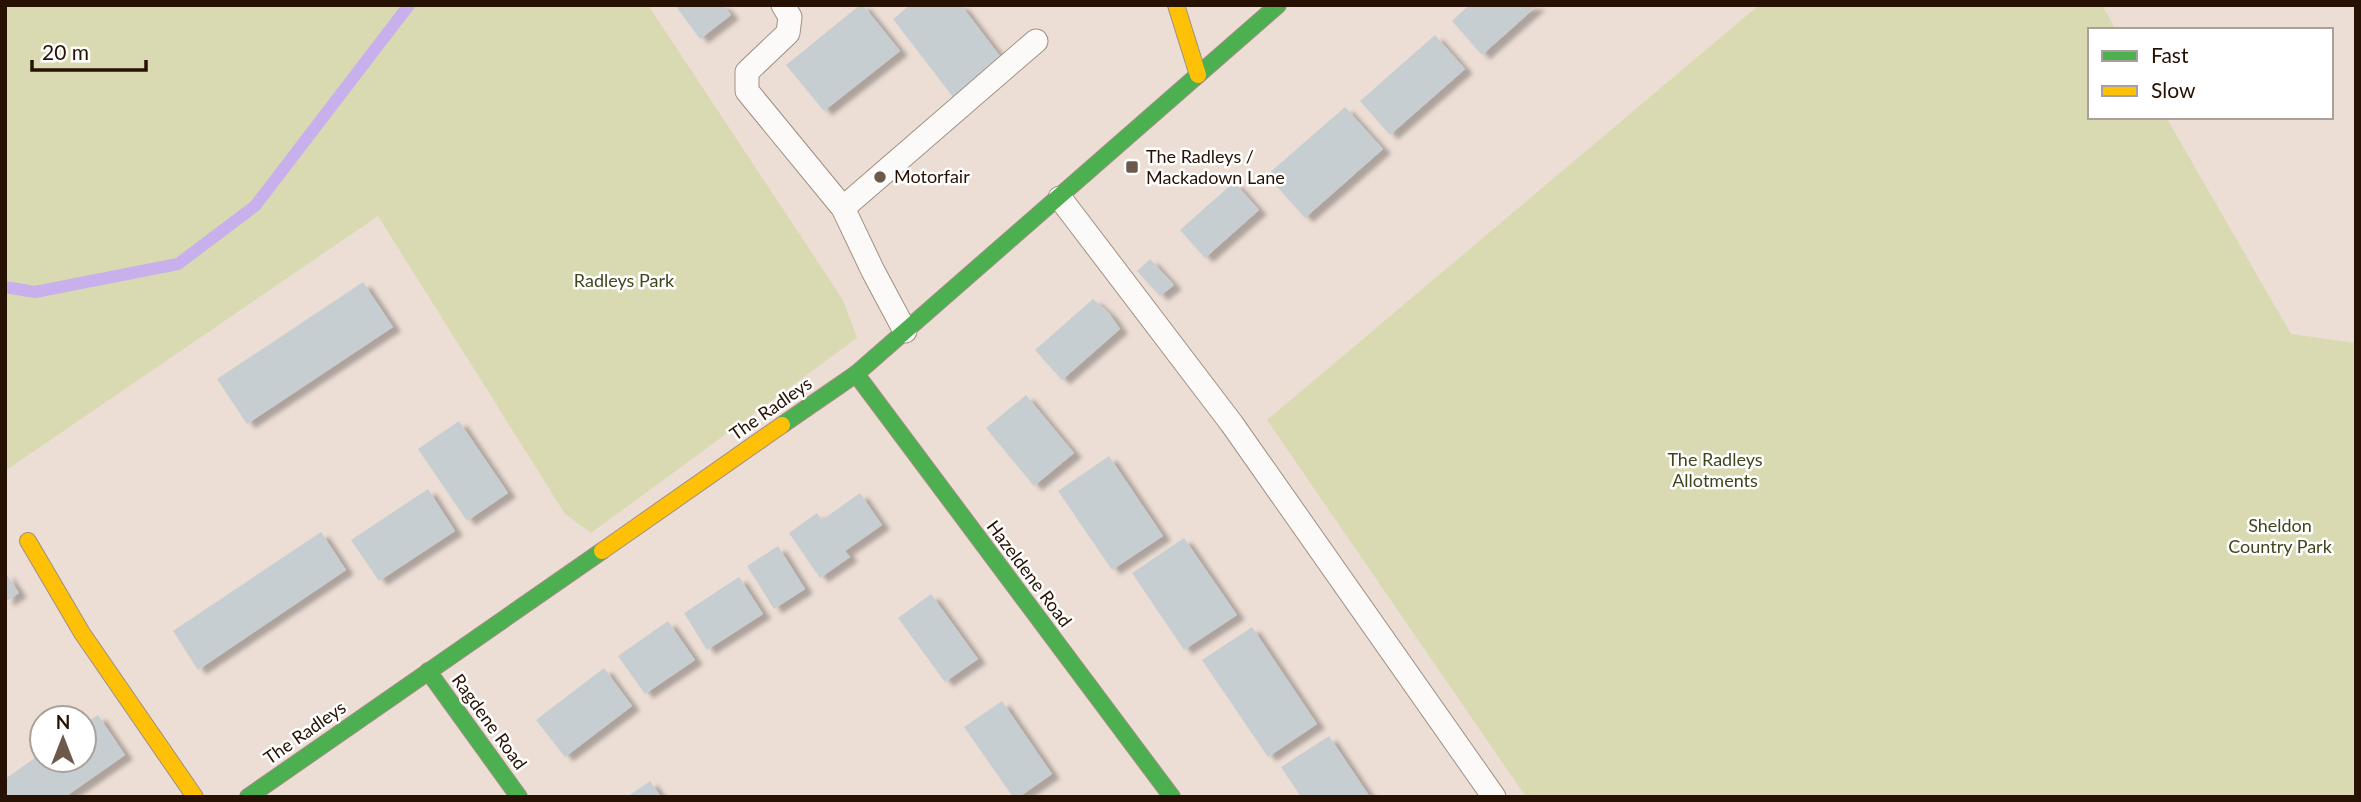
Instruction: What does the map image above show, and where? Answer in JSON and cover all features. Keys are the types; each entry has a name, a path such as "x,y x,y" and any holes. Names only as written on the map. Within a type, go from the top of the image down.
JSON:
{"street":[{"path":"1176,5 1198,75"},
{"name":"The Radleys","path":"248,797 856,374 1279,5"},
{"name":"Hazeldene Road","path":"856,374 1172,797"},
{"path":"28,541 82,633 195,797"},
{"name":"Ragdene Road","path":"428,671 519,797"}],"lane":[{"path":"783,5 790,17 788,33 747,72 747,91 844,208 905,331"},
{"path":"844,208 1036,41"},
{"path":"1060,198 1232,424 1494,797"}],"green space":[{"name":"Radleys Park","path":"5,5 648,5 843,300 857,338 591,533 565,514 378,216 5,471"},
{"name":"The Radleys Allotments","path":"1759,5 2102,5 2115,28 2088,28 2088,119 2167,119 2291,334 2356,343 2356,797 1526,797 1267,420"}],"building":[{"path":"675,5 723,5 731,15 700,39"},
{"path":"863,5 900,51 824,111 786,65"},
{"path":"910,5 961,5 1003,60 953,97 893,19"},
{"path":"1469,5 1538,5 1482,55 1452,21"},
{"path":"1435,35 1465,69 1390,135 1360,101"},
{"path":"1345,107 1383,149 1305,218 1267,175"},
{"path":"1234,182 1259,210 1205,258 1180,230"},
{"path":"1150,259 1174,285 1160,296 1137,271"},
{"path":"363,282 393,327 247,424 217,379"},
{"path":"1093,299 1109,313 1120,329 1062,380 1035,350"},
{"path":"1026,395 1074,453 1034,486 986,428"},
{"path":"459,421 508,493 467,521 418,449"},
{"path":"1109,456 1163,536 1112,570 1058,491"},
{"path":"428,489 455,531 379,581 351,540"},
{"path":"860,493 882,525 845,551 850,557 820,578 789,533 817,513 822,520"},
{"path":"321,532 346,570 198,670 173,631"},
{"path":"1184,538 1237,615 1184,650 1132,573"},
{"path":"778,546 805,589 774,609 747,566"},
{"path":"5,572 19,593 5,602"},
{"path":"739,577 763,614 707,650 684,613"},
{"path":"931,594 978,659 945,682 898,618"},
{"path":"668,621 695,660 645,694 618,656"},
{"path":"1252,627 1317,724 1268,757 1202,660"},
{"path":"604,668 632,706 565,757 536,720"},
{"path":"1002,701 1052,774 1019,797 1013,797 964,727"},
{"path":"98,715 125,755 98,774"},
{"path":"1329,736 1370,797 1301,797 1281,767"},
{"path":"28,763 28,774 98,774 65,797 5,797 5,779"},
{"path":"650,781 661,797 627,797"}],"waterway":[{"path":"5,287 35,292 178,264 255,206 409,5"}],"traffic: fast":[{"path":"782,425 856,374 1278,5"},
{"path":"856,374 1172,797"},
{"path":"248,797 602,551"},
{"path":"428,671 519,797"}],"traffic: slow":[{"path":"1176,5 1198,75"},
{"path":"602,551 782,425"},
{"path":"28,541 82,633 195,797"}],"place":[{"name":"The Radleys / Mackadown Lane","path":"1132,167"},
{"name":"Motorfair","path":"880,177"}],"park label":[{"name":"Sheldon Country Park","path":"2280,536"}]}
